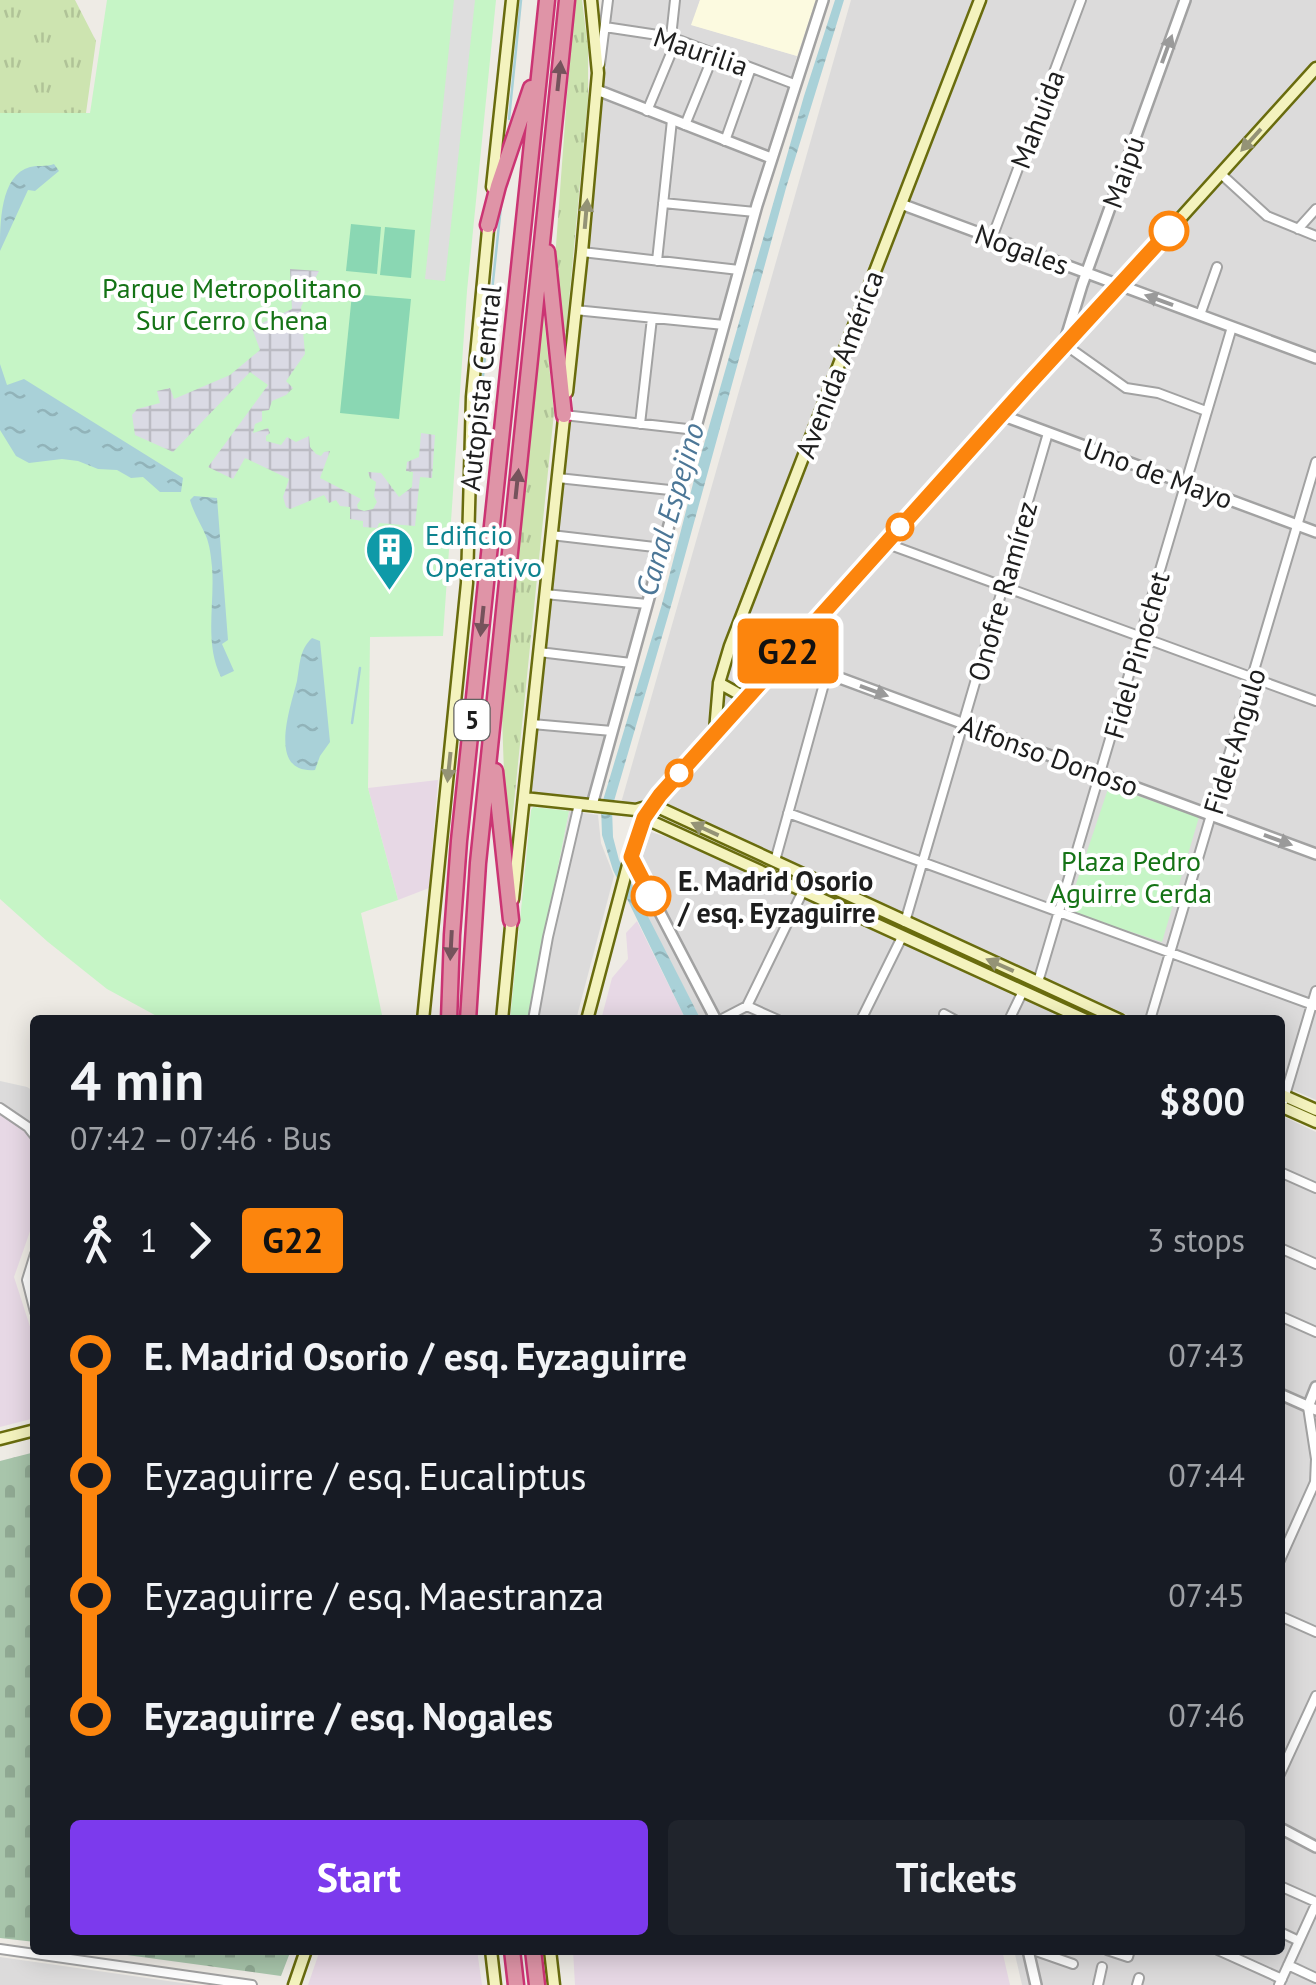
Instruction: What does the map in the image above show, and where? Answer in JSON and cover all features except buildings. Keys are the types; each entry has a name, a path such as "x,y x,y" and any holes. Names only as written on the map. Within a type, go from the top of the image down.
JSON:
{"highway":[{"name":"Autopista Central","path":"448,1015 461,822 547,0"},
{"name":"Autopista Central","path":"468,1015 478,864 567,0"},
{"path":"488,225 543,44"},
{"path":"545,208 549,285 564,415"},
{"path":"493,721 496,794 511,920"},
{"path":"513,1955 516,1985"},
{"path":"534,1955 537,1985"}],"main road":[{"path":"424,1015 467,583 472,397 512,0"},
{"path":"502,1015 597,90 591,0"},
{"name":"Avenida América","path":"715,732 719,683 735,633 980,0"},
{"path":"588,1015 640,814 653,805 1316,68"},
{"path":"719,683 746,698"},
{"path":"524,798 621,808 640,814 1073,1015"},
{"path":"653,805 1109,1015"},
{"path":"1285,1104 1316,1110"},
{"path":"1285,1105 1316,1122"},
{"path":"0,1439 30,1431"},
{"path":"294,1985 304,1955"},
{"path":"492,1955 495,1985"},
{"path":"551,1955 554,1985"}],"street":[{"path":"598,73 608,0"},
{"path":"648,111 674,38 675,0"},
{"path":"595,806 630,664 755,212 823,0"},
{"name":"Mahuida","path":"992,238 1082,0"},
{"name":"Maipú","path":"1064,344 1086,272 1185,0"},
{"name":"Maurilia","path":"605,27 674,38 794,84"},
{"path":"686,126 714,54"},
{"path":"725,141 751,68"},
{"path":"597,90 771,158"},
{"path":"657,261 672,120"},
{"path":"1221,174 1267,216 1316,236"},
{"path":"663,204 755,212"},
{"name":"Nogales","path":"901,204 1316,358"},
{"path":"1298,229 1316,209"},
{"path":"582,252 739,270"},
{"path":"1200,315 1218,267"},
{"path":"575,310 724,326"},
{"path":"640,424 652,318"},
{"name":"Fidel Pinochet","path":"1038,982 1232,327"},
{"path":"1064,344 1126,388 1164,395 1206,411"},
{"path":"564,415 696,430"},
{"name":"Uno de Mayo","path":"1001,415 1316,532"},
{"name":"Onofre Ramírez","path":"905,922 1048,433"},
{"name":"Fidel Angulo","path":"1151,1015 1316,462"},
{"path":"558,478 680,491"},
{"path":"552,535 663,548"},
{"path":"886,543 1316,701"},
{"path":"545,594 647,604"},
{"path":"539,652 630,664"},
{"name":"Alfonso Donoso","path":"783,657 1316,854"},
{"path":"775,862 827,673"},
{"path":"532,724 612,731"},
{"path":"534,1015 579,804"},
{"path":"788,813 1314,1006"},
{"path":"629,862 715,1015"},
{"path":"728,1015 747,1006 803,891"},
{"path":"863,1015 902,936"},
{"path":"1285,1094 1316,990"},
{"path":"1011,1015 1023,991"},
{"path":"747,1006 767,1015"},
{"path":"0,1108 30,1130"},
{"path":"1285,1174 1316,1188"},
{"path":"1285,1250 1316,1264"},
{"path":"1285,1318 1316,1332"},
{"path":"1285,1549 1316,1481 1312,1409 1316,1388"},
{"path":"1285,1396 1312,1409"},
{"path":"1285,1527 1294,1530"},
{"path":"1285,1618 1316,1632"},
{"path":"1285,1763 1316,1696"},
{"path":"1285,1830 1316,1846"},
{"path":"1228,1955 1280,1982 1316,1903 1285,1888"},
{"path":"1285,1934 1299,1940"},
{"path":"0,1949 30,1953"},
{"path":"42,1955 252,1985"},
{"path":"1032,1955 1036,1985"},
{"path":"1046,1955 1073,1964"},
{"path":"1288,1965 1316,1978"},
{"path":"1098,1985 1102,1967"}],"shaded area":[{"path":"454,0 475,0 445,281 425,279"},
{"path":"611,0 700,0 692,25 797,56 589,799 531,794"},
{"path":"700,0 816,0 797,56 691,25"},
{"path":"851,0 1316,0 1316,1100 1285,1086 1285,1015 1128,1015 668,807 621,803"},
{"path":"290,269 319,271 301,307 305,354 286,381 293,388 272,401 269,410 262,411 262,421 255,424 253,433 268,428 266,441 281,445 287,437 296,442 309,436 310,447 316,454 321,456 330,451 320,478 361,499 358,509 364,511 373,509 377,502 376,482 368,472 381,473 399,497 412,487 413,472 406,471 407,462 419,457 421,433 435,435 432,478 420,477 415,526 379,523 377,528 363,527 363,521 350,519 350,507 340,506 336,500 329,503 324,495 290,509 283,497 289,479 245,458 233,479 208,467 268,385 250,372 173,452 135,435 132,415 137,409 160,403 157,391 170,388 174,399 230,375 260,350 252,328 292,309"},
{"path":"438,780 429,888 398,900 368,788"},
{"path":"569,811 598,815 601,843 614,876 577,1015 530,1015"},
{"path":"651,832 673,839 1062,1015 698,1015 628,881"},
{"path":"637,921 684,1015 602,1015 612,978 628,959 626,933"},
{"path":"0,1081 30,1089 30,1124 0,1104"},
{"path":"0,1112 30,1137 30,1231 14,1277 30,1327 30,1419 0,1427"},
{"path":"1285,1117 1316,1132 1316,1985 1022,1985 1015,1955 1285,1955"},
{"path":"318,1955 478,1955 482,1985 308,1985"},
{"path":"573,1955 1003,1955 1010,1985 575,1985"},
{"path":"0,1957 196,1985 0,1985"}],"green space":[{"path":"0,0 75,0 96,41 86,113 0,150"},
{"name":"Parque Metropolitano Sur Cerro Chena","path":"107,0 496,0 467,291 443,636 370,637 368,788 398,900 361,913 382,1015 155,1015 107,989 0,899 0,113 90,113"},
{"path":"574,0 582,0 588,48 588,99 566,332 559,329 554,273"},
{"path":"351,224 381,227 377,274 346,271"},
{"path":"385,227 415,230 411,278 380,275"},
{"path":"352,294 411,299 399,419 340,413"},
{"path":"544,317 554,413 511,832 506,831 502,716"},
{"name":"Plaza Pedro Aguirre Cerda","path":"1109,786 1199,817 1162,942 1067,911"},
{"path":"533,807 569,811 529,1015 510,1015"},
{"path":"30,1453 30,1941 0,1938 0,1461"},
{"path":"127,1955 289,1955 281,1976"}],"water":[{"path":"835,0 844,0 786,188 612,808 619,860 698,1015 684,1015 613,870 602,835 601,807 804,96"},
{"path":"54,164 59,171 35,191 28,190 0,251 4,202 13,180 30,167"},
{"path":"0,364 7,385 24,379 183,478 181,492 160,492 143,477 131,478 117,470 98,469 78,461 29,463 16,456 0,430"},
{"path":"194,496 217,498 228,640 222,644 234,671 221,677 211,637 211,555 190,500"},
{"path":"312,638 320,641 330,742 315,770 300,768 291,761 285,736 301,658"}],"waterway":[{"path":"509,119 521,0"},
{"path":"480,404 501,206"},
{"path":"352,723 360,668"}],"bus line":[{"name":"G22","path":"651,896 631,857 644,818 660,795 1169,231"}],"place":[{"name":"Edificio Operativo","path":"390,592"},
{"name":"E. Madrid Osorio / esq. Eyzaguirre","path":"651,896"}],"water label":[{"name":"Canal Espejino","path":"669,509"}]}
